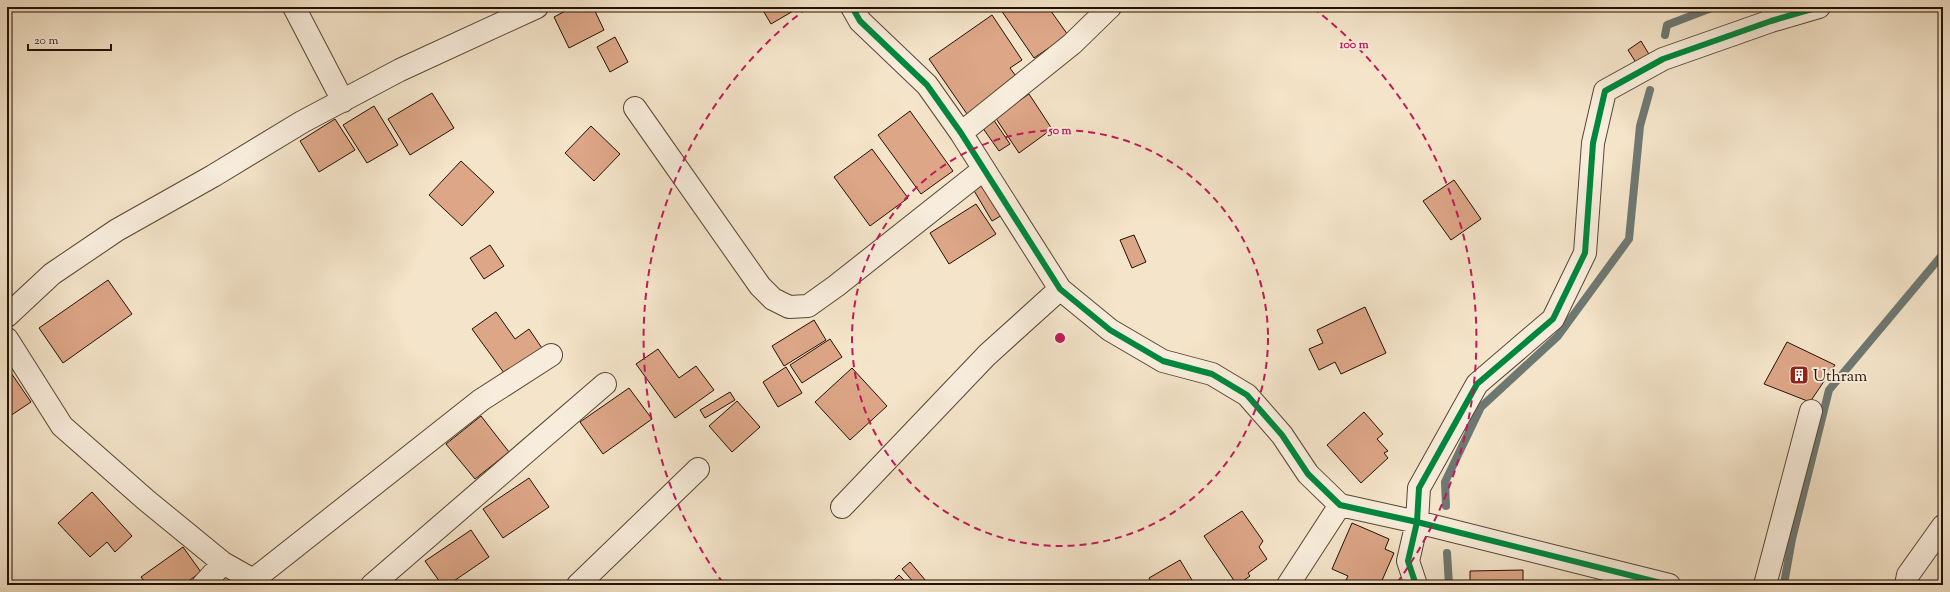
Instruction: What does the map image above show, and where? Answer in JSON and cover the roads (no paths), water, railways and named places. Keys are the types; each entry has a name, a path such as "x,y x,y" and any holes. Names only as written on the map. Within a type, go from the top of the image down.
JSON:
{"street":[{"path":"294,7 343,101"},
{"path":"7,316 52,274 117,230 213,176 302,122 400,70 537,7"},
{"path":"852,7 860,21 927,85 984,169 1060,289 1110,330 1163,361 1212,374 1247,395 1282,435 1308,474 1340,505 1417,522 1669,585"},
{"path":"961,134 1072,44 1110,7"},
{"path":"1416,585 1408,561 1417,522 1419,488 1477,384 1553,319 1584,252 1593,143 1605,91 1663,59 1771,21 1819,7"},
{"path":"634,108 760,286 773,300 789,308 808,306 836,286 984,169"},
{"path":"842,507 987,355 1060,289"},
{"path":"7,340 62,426 146,500 223,563 258,582 481,400 551,355"},
{"path":"372,585 605,384"},
{"path":"1765,585 1811,411"},
{"path":"578,585 698,469"},
{"path":"1288,585 1340,505"},
{"path":"1906,585 1908,575 1943,526"},
{"path":"203,585 223,563"}],"waterway":[{"path":"1665,35 1667,25 1714,7"},
{"path":"1446,506 1445,482 1481,407 1558,336 1629,239 1640,126 1650,90"},
{"path":"1784,584 1792,539 1829,390 1943,254"},
{"path":"1447,553 1449,585"}],"place":[{"name":"Uthram","path":"1799,375"}]}
